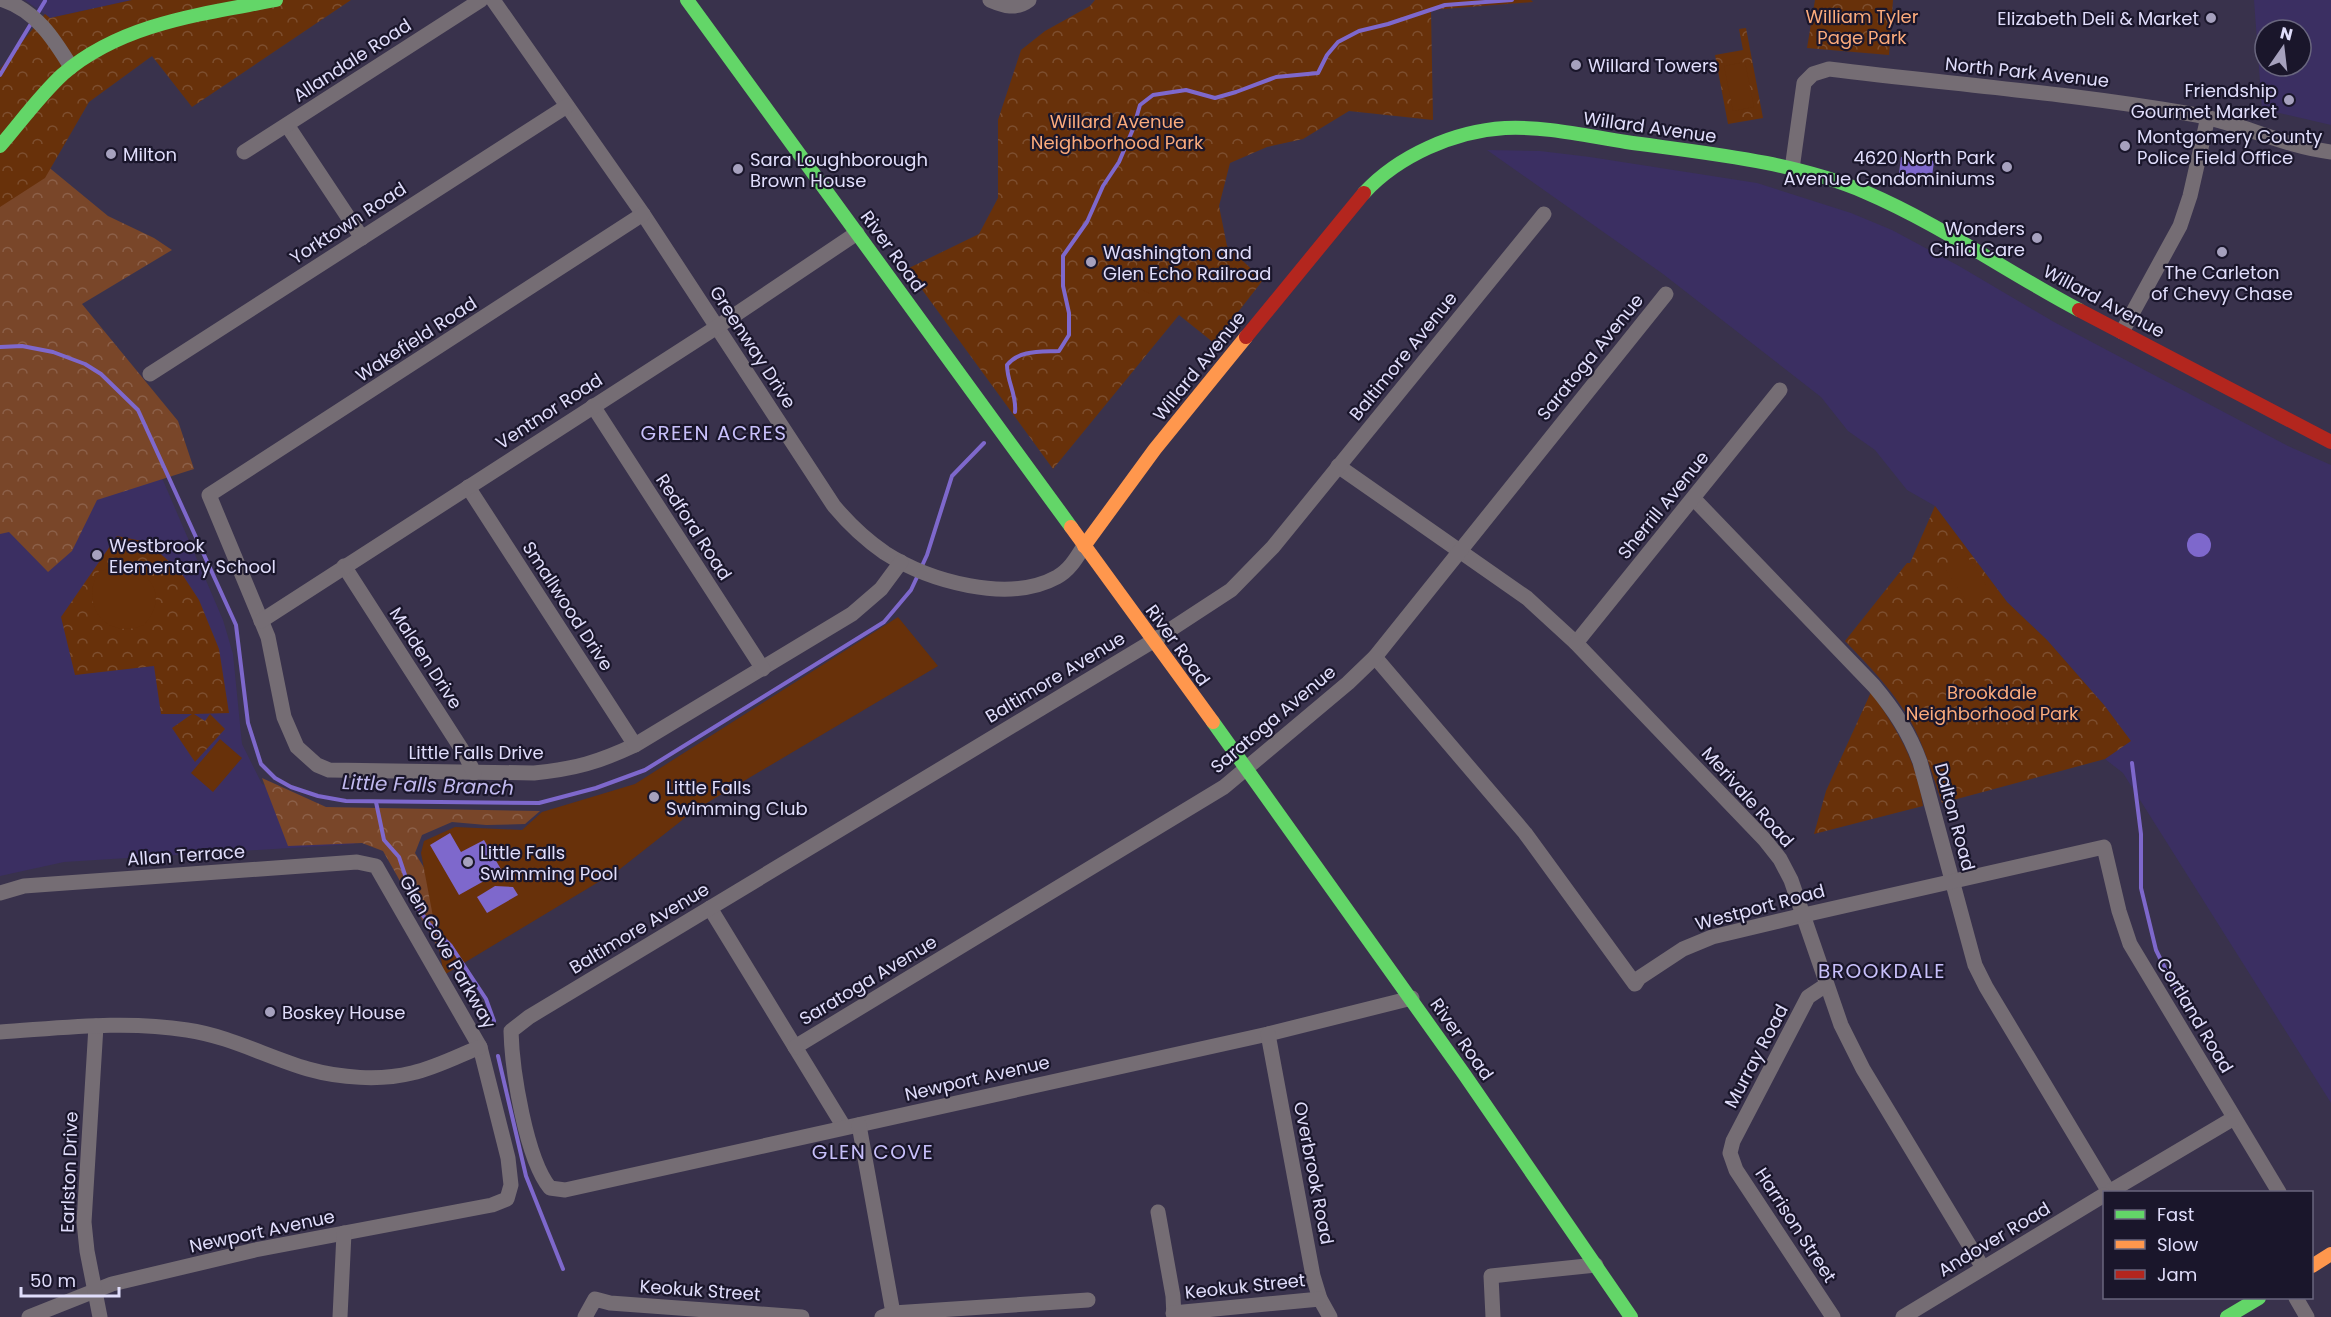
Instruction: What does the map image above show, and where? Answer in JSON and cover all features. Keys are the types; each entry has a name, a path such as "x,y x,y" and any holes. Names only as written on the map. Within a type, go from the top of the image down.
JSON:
{"main road":[{"path":"0,146 41,97 71,67 110,43 136,30 276,0"},
{"name":"River Road","path":"687,0 745,83 857,233 1412,998 1631,1317"},
{"name":"Willard Avenue","path":"1084,546 1155,449 1348,209 1374,182 1414,154 1467,134 1493,129 1517,128 1563,132 1716,154 1792,169 1840,182 1916,215 2042,290 2331,442"},
{"path":"2227,1317 2257,1299"}],"street":[{"name":"Allandale Road","path":"244,152 481,0"},
{"name":"Greenway Drive","path":"493,0 643,214 834,506 849,523 868,540 907,565 927,574 996,589 1041,584 1059,576 1074,563 1084,546"},
{"path":"990,0 1012,7 1023,5 1029,0"},
{"path":"15,4 41,23 71,67"},
{"name":"North Park Avenue","path":"1792,169 1804,83 1813,74 1829,69 2129,103 2208,117 2299,146 2331,152"},
{"name":"Yorktown Road","path":"150,374 567,106"},
{"path":"2122,332 2180,226 2190,196 2208,117"},
{"path":"287,125 362,238"},
{"name":"Wakefield Road","path":"209,495 643,214"},
{"name":"Baltimore Avenue","path":"510,1031 1153,641 1231,590 1273,547 1544,214"},
{"name":"Ventnor Road","path":"261,621 717,327 857,233"},
{"name":"Saratoga Avenue","path":"795,1047 1224,787 1348,683 1375,657 1666,294"},
{"name":"Sherrill Avenue","path":"1576,643 1780,390"},
{"name":"Redford Road","path":"593,406 763,669"},
{"name":"Merivale Road","path":"1338,466 1527,598 1576,643 1765,840 1780,859 1791,880 1841,1025 1863,1069 1983,1268"},
{"name":"Smallwood Drive","path":"468,487 636,745"},
{"name":"Little Falls Drive","path":"209,495 268,637 284,717 297,747 317,765 329,770 534,773 564,770 601,761 636,745 852,614 907,565"},
{"name":"Dalton Road","path":"1694,499 1874,686 1896,712 1913,743 1920,762 1966,938 1986,987 2108,1191"},
{"name":"Malden Drive","path":"344,566 466,756 474,773"},
{"name":"Westport Road","path":"1375,657 1525,833 1635,984 1639,978 1674,955 1702,941 1804,915 2104,847"},
{"name":"Cortland Road","path":"2104,847 2119,911 2130,944 2278,1191"},
{"name":"Allan Terrace","path":"0,893 36,885 357,862 376,866"},
{"name":"Glen Cove Parkway","path":"376,866 480,1047 508,1158 511,1185 507,1199"},
{"path":"710,908 795,1047 851,1126 887,1315 984,1312 1088,1300"},
{"name":"Murray Road","path":"1730,1153 1733,1141 1808,997 1826,985"},
{"name":"Newport Avenue","path":"550,1188 565,1190 1268,1034 1412,998"},
{"path":"0,1032 146,1025 188,1030 223,1039 310,1069 356,1077 387,1078 413,1073 480,1047"},
{"name":"Earlston Drive","path":"96,1026 84,1204 87,1251 93,1291 100,1317"},
{"name":"Glen Cove Parkway","path":"510,1031 514,1074 525,1122 541,1178 550,1188"},
{"name":"Overbrook Road","path":"1268,1034 1314,1276 1320,1299 1330,1317"},
{"path":"2111,1191 2234,1118"},
{"name":"Harrison Street","path":"1730,1153 1736,1170 1833,1317"},
{"name":"Andover Road","path":"1903,1317 2103,1196"},
{"name":"Newport Avenue","path":"29,1317 112,1284 255,1250 492,1205 507,1199"},
{"path":"1158,1212 1173,1296 1174,1315"},
{"path":"340,1317 344,1233"},
{"path":"1493,1317 1491,1276 1596,1265"},
{"name":"Keokuk Street","path":"585,1317 595,1299 610,1303 724,1314 802,1317"},
{"name":"Keokuk Street","path":"1174,1315 1320,1299"},
{"path":"2297,1299 2307,1317"}],"shaded area":[{"path":"25,0 132,0 50,18"},
{"path":"2254,0 2331,0 2331,125 2262,109 2260,78 2313,78 2313,18 2255,18"},
{"path":"1487,150 1540,151 1590,157 1757,183 1851,213 1892,230 2054,322 2288,446 2331,465 2331,1103 2123,773 2105,759 2130,741 2104,705 2047,640 2007,602 1935,506 1907,490 1875,450 1848,431 1821,397 1663,274"},
{"path":"1901,157 1934,161 1932,177 1899,174"},
{"name":"Westbrook Elementary School","path":"0,359 138,422 223,620 233,654 242,744 262,784 314,803 355,844 64,862 0,876"},
{"path":"2194,533 2204,533 2211,540 2211,550 2204,557 2194,557 2187,550 2187,540"},
{"name":"Little Falls Swimming Pool","path":"450,833 461,852 484,840 502,871 459,895 430,845"},
{"path":"495,886 513,887 518,895 487,913 477,897"}],"green space":[{"path":"132,0 351,0 192,107 152,56 89,102 45,178 0,207 0,69 45,14 50,18"},
{"name":"Willard Avenue Neighborhood Park","path":"1095,0 1531,0 1533,2 1431,10 1433,120 1349,111 1303,139 1267,147 1230,163 1219,206 1227,246 1263,280 1214,343 1179,315 1053,469 907,269 979,234 998,198 998,120 1021,50 1045,31 1090,6"},
{"name":"William Tyler Page Park","path":"1815,0 1893,0 1889,55 1807,48"},
{"path":"1746,28 1763,118 1728,124 1715,55 1743,50 1739,29"},
{"path":"1745,62 1754,107 1733,111 1724,66"},
{"path":"0,73 46,165 108,216 154,238 172,250 82,304 178,421 194,469 97,500 72,551 48,572 9,532 0,534"},
{"path":"1138,263 1160,272 1151,294 1129,284"},
{"name":"Brookdale Neighborhood Park","path":"1935,506 2007,602 2047,640 2104,705 2131,741 2105,759 1942,803 1926,756 1911,722 1885,684 1845,641 1907,563 1910,563"},
{"path":"117,536 147,542 180,571 199,600 219,649 229,713 194,714 205,721 210,714 225,729 195,762 172,728 192,714 161,714 154,666 75,675 61,617"},
{"path":"1967,556 1986,585 1965,599 1946,570"},
{"path":"134,564 151,584 156,601 144,625 130,629 118,628 108,624 100,617 94,607 92,596 94,584 99,571"},
{"name":"Little Falls Swimming Club","path":"898,617 938,666 695,810 620,869 444,975 421,853 424,841 455,827 522,830 542,812 635,784"},
{"path":"1979,676 1994,688 1972,716 1957,704"},
{"name":"Brookdale Neighborhood Park","path":"1871,692 1889,719 1910,759 1923,806 1814,834 1826,791"},
{"path":"220,739 242,758 213,792 191,773"},
{"path":"262,778 326,807 540,811 525,824 486,825 452,822 422,835 415,853 466,936 450,969 383,851 362,843 288,846"}],"waterway":[{"name":"Little Falls Branch","path":"1015,412 1015,400 1007,365 1024,354 1059,351 1069,335 1069,313 1063,286 1063,256 1087,222 1103,186 1119,162 1140,105 1153,95 1186,90 1215,98 1276,77 1318,73 1327,55 1338,42 1359,31 1445,5 1512,0"},
{"path":"36,16 45,1"},
{"path":"0,75 32,22"},
{"name":"Little Falls Branch","path":"0,347 22,346 53,352 85,364 101,374 138,410 236,625 248,723 261,764 275,778 291,787 318,796 346,801 539,803 596,788 645,770 884,622 911,590 918,575"},
{"name":"Little Falls Branch","path":"921,568 952,476 984,443"},
{"path":"2132,763 2141,834 2141,888 2156,950 2185,1009 2194,1010"},
{"path":"376,802 384,840 399,857 414,902 429,924 451,946 486,999 494,1021"},
{"path":"498,1056 526,1176 563,1269"}],"traffic: fast":[{"path":"0,146 63,74 86,57 111,43 164,23 276,0"},
{"path":"687,0 1071,527"},
{"path":"1364,193 1393,168 1410,157 1447,140 1486,130 1505,128 1551,130 1717,154 1778,165 1837,181 1865,192 1947,233 2079,310"},
{"path":"1213,722 1464,1074 1631,1317"},
{"path":"2227,1317 2257,1299"}],"traffic: slow":[{"path":"1084,546 1155,449 1246,337"},
{"path":"1071,527 1213,722"},
{"path":"2313,1265 2331,1254"}],"traffic: jam":[{"path":"1246,337 1364,193"},
{"path":"2079,310 2331,442"}],"place":[{"name":"Elizabeth Deli & Market","path":"2211,18"},
{"name":"Willard Towers","path":"1576,65"},
{"name":"Friendship Gourmet Market","path":"2289,100"},
{"name":"Montgomery County Police Field Office","path":"2125,146"},
{"name":"Milton","path":"111,154"},
{"name":"4620 North Park Avenue Condominiums","path":"2007,167"},
{"name":"Sara Loughborough Brown House","path":"738,169"},
{"name":"Wonders Child Care","path":"2037,238"},
{"name":"The Carleton of Chevy Chase","path":"2222,252"},
{"name":"Washington and Glen Echo Railroad","path":"1091,262"},
{"name":"Westbrook Elementary School","path":"97,555"},
{"name":"Little Falls Swimming Club","path":"654,797"},
{"name":"Little Falls Swimming Pool","path":"468,862"},
{"name":"Boskey House","path":"270,1012"}],"district":[{"name":"GREEN ACRES","path":"714,433"},
{"name":"BROOKDALE","path":"1882,971"},
{"name":"GLEN COVE","path":"873,1152"}]}
